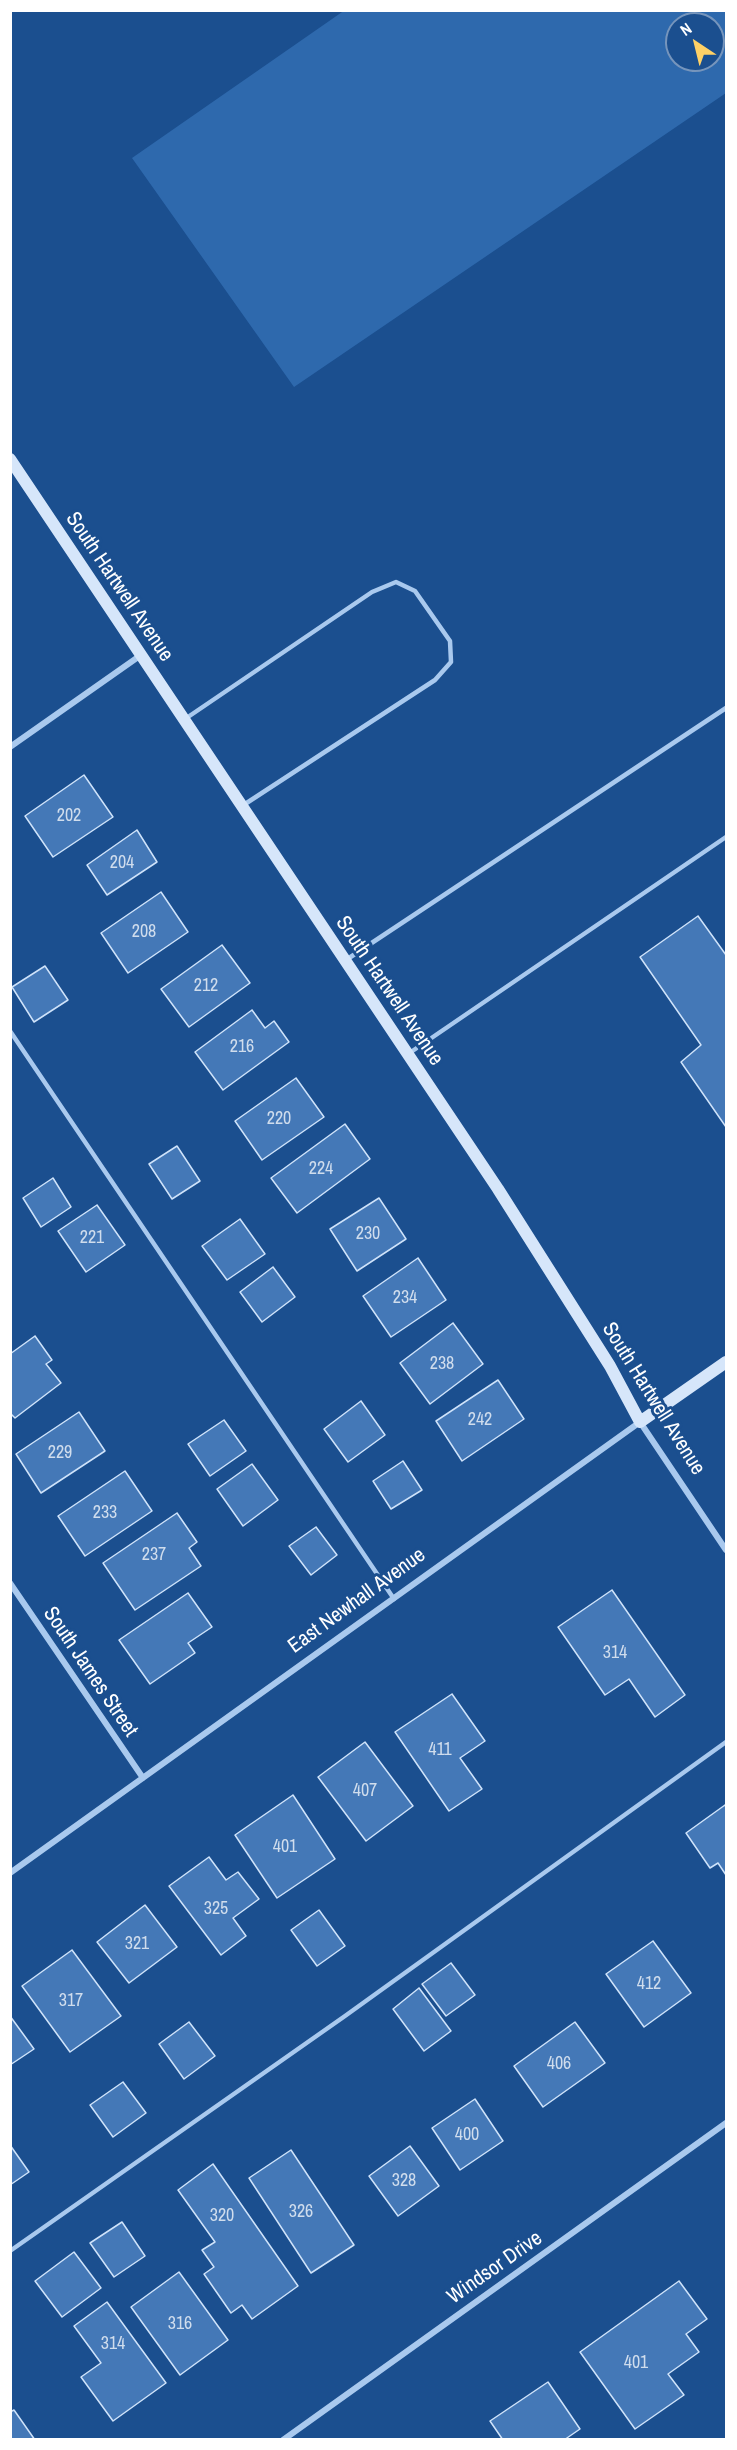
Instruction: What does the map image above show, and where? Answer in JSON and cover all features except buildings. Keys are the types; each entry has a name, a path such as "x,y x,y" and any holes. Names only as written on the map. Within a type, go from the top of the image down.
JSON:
{"street":[{"name":"South Hartwell Avenue","path":"10,459 498,1189 604,1356 640,1422 726,1550"},
{"path":"10,747 141,655"},
{"name":"East Newhall Avenue","path":"10,1873 726,1362"},
{"name":"South James Street","path":"10,1583 143,1779"},
{"name":"Windsor Drive","path":"283,2439 726,2123"}],"lane":[{"path":"184,720 372,592 396,582 415,591 450,641 451,662 435,680 242,806"},
{"path":"345,960 726,708"},
{"path":"408,1054 726,837"},
{"path":"10,1031 394,1599"},
{"path":"10,2251 355,2009 726,1742"}],"shaded area":[{"path":"345,10 726,11 726,93 294,387 132,158"}]}
